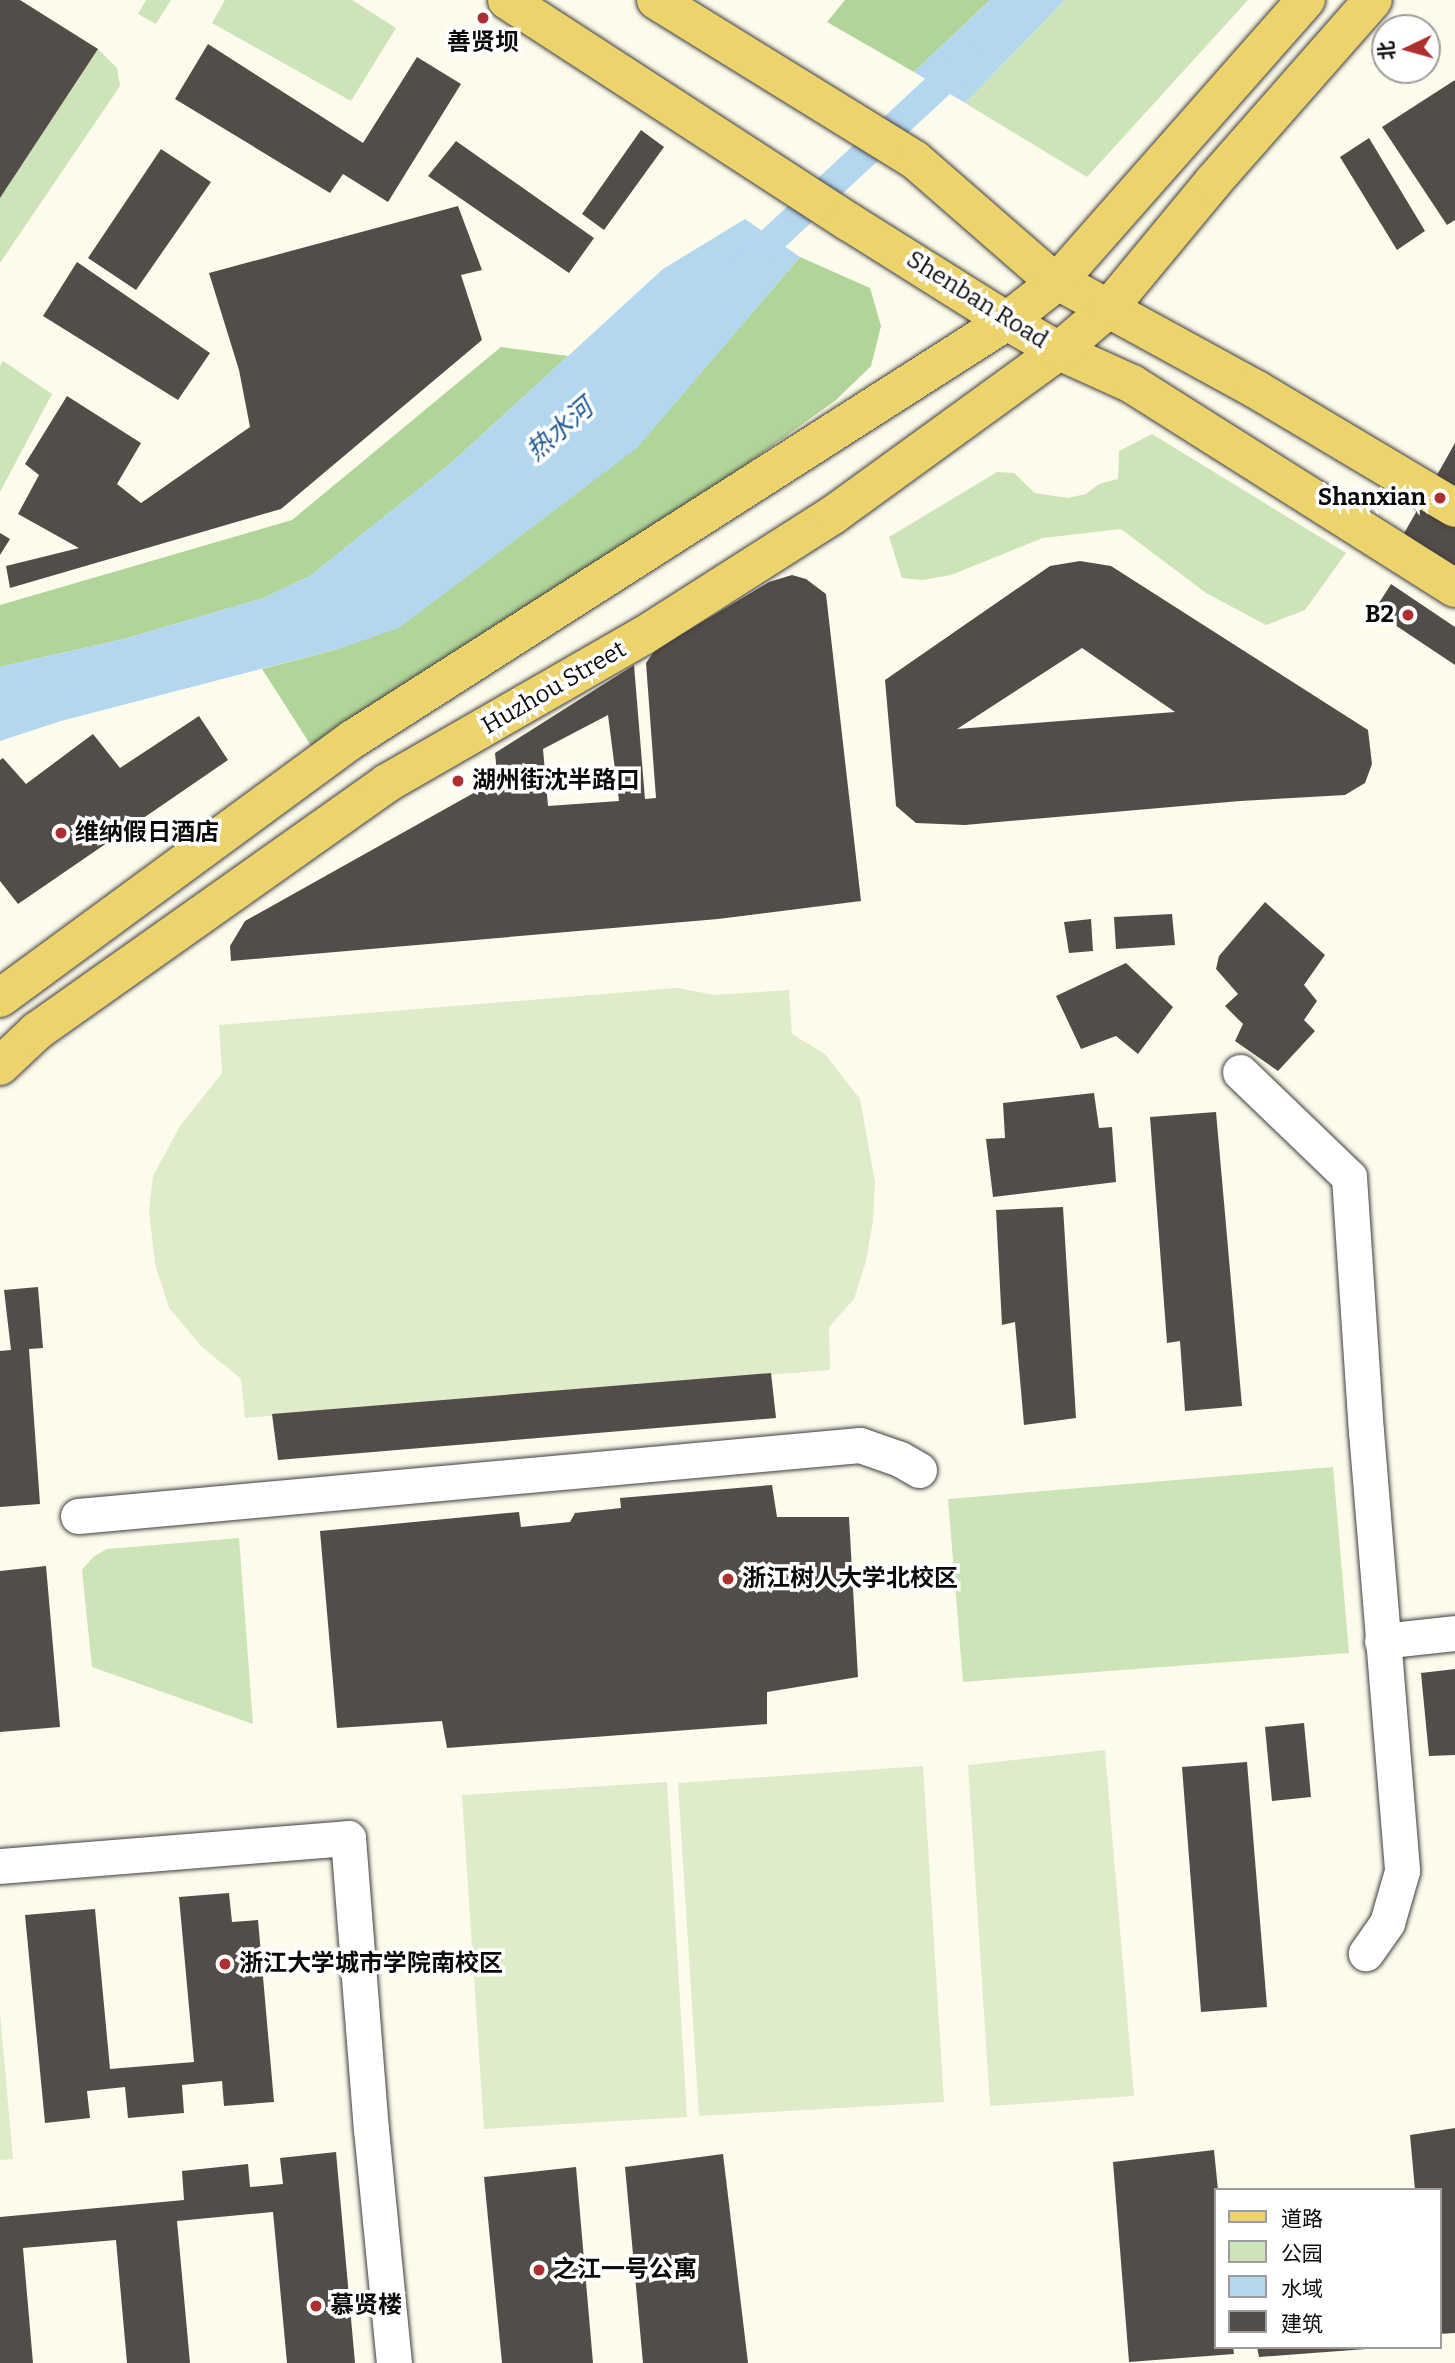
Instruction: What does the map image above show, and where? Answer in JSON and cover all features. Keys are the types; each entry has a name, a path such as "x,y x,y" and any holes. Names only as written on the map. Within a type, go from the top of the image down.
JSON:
{"main road":[{"name":"Shenban Road","path":"507,0 1006,321 1059,351 1132,384 1455,588"},
{"path":"656,0 915,160 1058,281 1257,390 1455,508"},
{"path":"0,998 354,739 1006,321 1058,281 1306,0"},
{"name":"Huzhou Street","path":"0,1066 37,1031 387,783 643,636 832,515 1059,351 1108,309 1213,181 1373,0"}],"street":[{"path":"1240,1072 1349,1177 1382,1641 1402,1871 1387,1923 1366,1953"},
{"path":"78,1516 860,1445 900,1459 919,1470"},
{"path":"1382,1641 1455,1633"},
{"path":"0,1866 348,1838 371,2129 394,2363"}],"green space":[{"path":"146,0 171,0 156,24 138,14"},
{"path":"225,0 352,0 396,28 351,101 212,23"},
{"path":"845,0 990,0 914,72 827,22"},
{"path":"1065,0 1248,0 1087,177 965,103"},
{"path":"98,49 117,68 120,86 0,263 0,198"},
{"path":"800,257 870,288 881,326 871,366 836,400 744,466 312,747 262,669 338,649 636,448"},
{"path":"501,347 568,356 450,464 310,576 264,598 124,639 0,667 0,605 292,520"},
{"path":"3,361 52,394 0,492 0,366"},
{"path":"1152,434 1346,553 1305,610 1266,625 1206,593 1121,529 1043,538 951,575 922,580 902,578 889,537 997,472 1014,473 1035,493 1068,498 1086,494 1099,484 1118,479 1119,451"},
{"path":"677,988 715,995 789,990 792,1034 825,1054 860,1099 875,1182 873,1221 866,1261 854,1299 829,1327 830,1370 245,1418 241,1379 202,1347 169,1308 155,1264 149,1210 153,1176 180,1126 222,1073 219,1025"},
{"path":"1333,1467 1349,1653 963,1682 948,1499"},
{"path":"239,1538 253,1724 92,1667 82,1570 93,1557 107,1549"},
{"path":"1105,1750 1134,2096 990,2106 968,1765"},
{"path":"923,1766 944,2102 699,2116 678,1783"},
{"path":"667,1782 687,2117 484,2129 462,1795"},
{"path":"0,2013 13,2159 0,2160"}],"water":[{"path":"990,0 1065,0 965,103 914,72"},
{"path":"745,219 800,257 637,448 399,628 338,649 61,721 0,741 0,667 124,639 264,598 310,576 450,464 663,269"}],"building":[{"path":"0,0 20,0 98,49 0,198"},
{"path":"208,44 363,143 417,57 461,84 388,202 343,174 330,193 175,99"},
{"path":"1455,80 1455,220 1447,225 1382,127"},
{"path":"641,130 664,147 604,230 582,214"},
{"path":"1369,138 1425,231 1397,250 1340,157"},
{"path":"456,141 594,238 569,273 428,176"},
{"path":"161,149 211,182 136,290 88,258"},
{"path":"458,206 482,270 461,275 482,340 281,509 10,588 6,566 79,548 18,514 39,475 25,464 67,396 141,443 117,484 141,503 250,427 239,370 209,273"},
{"path":"77,262 210,353 178,400 43,316"},
{"name":"Shanxian","path":"1455,443 1455,581 1393,553"},
{"path":"0,533 10,539 0,555"},
{"path":"1080,561 1111,566 1368,730 1372,764 1365,783 1345,795 1240,801 965,825 916,823 896,806 885,680 1050,566","holes":["1082,648 1175,712 957,729"]},
{"path":"792,575 806,579 826,594 861,901 718,919 231,961 230,946 245,921 479,790 490,786 499,793 495,753 634,665 645,799 656,798 646,663 655,650 769,582","holes":["608,715 619,801 548,806 543,749"]},
{"name":"Shanxian","path":"1391,584 1455,627 1455,665 1374,611"},
{"name":"维纳假日酒店","path":"199,716 228,760 18,904 0,881 0,760 3,758 26,784 93,734 120,768"},
{"path":"1265,902 1325,955 1304,985 1317,1001 1304,1020 1315,1031 1278,1071 1235,1041 1243,1024 1225,1006 1238,994 1216,969 1219,956"},
{"path":"1172,914 1175,945 1116,949 1114,917"},
{"path":"1091,919 1093,951 1069,953 1064,922"},
{"path":"1126,963 1173,1007 1138,1054 1116,1036 1081,1049 1056,996"},
{"path":"1094,1093 1099,1128 1112,1127 1116,1182 993,1197 986,1139 1005,1138 1003,1103"},
{"path":"1216,1112 1242,1406 1185,1411 1180,1341 1167,1343 1150,1117"},
{"path":"1063,1207 1076,1418 1024,1425 1015,1322 1002,1325 996,1210"},
{"path":"38,1287 43,1348 29,1349 40,1504 0,1507 0,1351 11,1350 4,1290"},
{"path":"771,1373 776,1418 278,1460 272,1414"},
{"path":"772,1485 777,1517 849,1517 858,1677 767,1692 767,1724 447,1748 442,1721 337,1728 320,1531 519,1512 521,1527 570,1522 575,1513 621,1508 620,1498"},
{"path":"46,1566 60,1727 0,1732 0,1571"},
{"path":"1455,1669 1455,1755 1429,1756 1421,1673"},
{"path":"1304,1723 1311,1797 1272,1801 1265,1727"},
{"path":"1247,1762 1267,2007 1201,2012 1182,1767"},
{"path":"229,1893 232,1922 258,1920 274,2102 224,2106 222,2081 182,2085 184,2113 128,2118 125,2087 87,2091 90,2118 45,2123 25,1915 95,1909 110,2069 194,2062 179,1897"},
{"path":"1455,2128 1455,2333 1441,2334 1441,2188 1415,2188 1410,2135"},
{"path":"1214,2150 1218,2188 1214,2188 1214,2349 1233,2349 1234,2354 1129,2362 1113,2162"},
{"name":"慕贤楼","path":"336,2152 355,2363 287,2363 273,2212 177,2221 190,2363 127,2363 116,2240 23,2248 33,2363 0,2363 0,2217 184,2200 182,2171 248,2164 250,2187 283,2184 280,2158"},
{"path":"723,2154 748,2363 643,2363 625,2167"},
{"name":"之江一号公寓","path":"576,2167 593,2363 502,2363 484,2177"},
{"path":"1257,2349 1366,2349 1259,2357"}],"waterway":[{"name":"热水河","path":"747,263 966,60"}],"place":[{"name":"善贤坝","path":"483,18"},
{"name":"Shanxian","path":"1440,498"},
{"name":"B2","path":"1408,615"},
{"name":"湖州街沈半路口","path":"458,781"},
{"name":"维纳假日酒店","path":"61,833"},
{"name":"浙江树人大学北校区","path":"728,1579"},
{"name":"浙江大学城市学院南校区","path":"225,1964"},
{"name":"之江一号公寓","path":"539,2270"},
{"name":"慕贤楼","path":"316,2306"}]}
